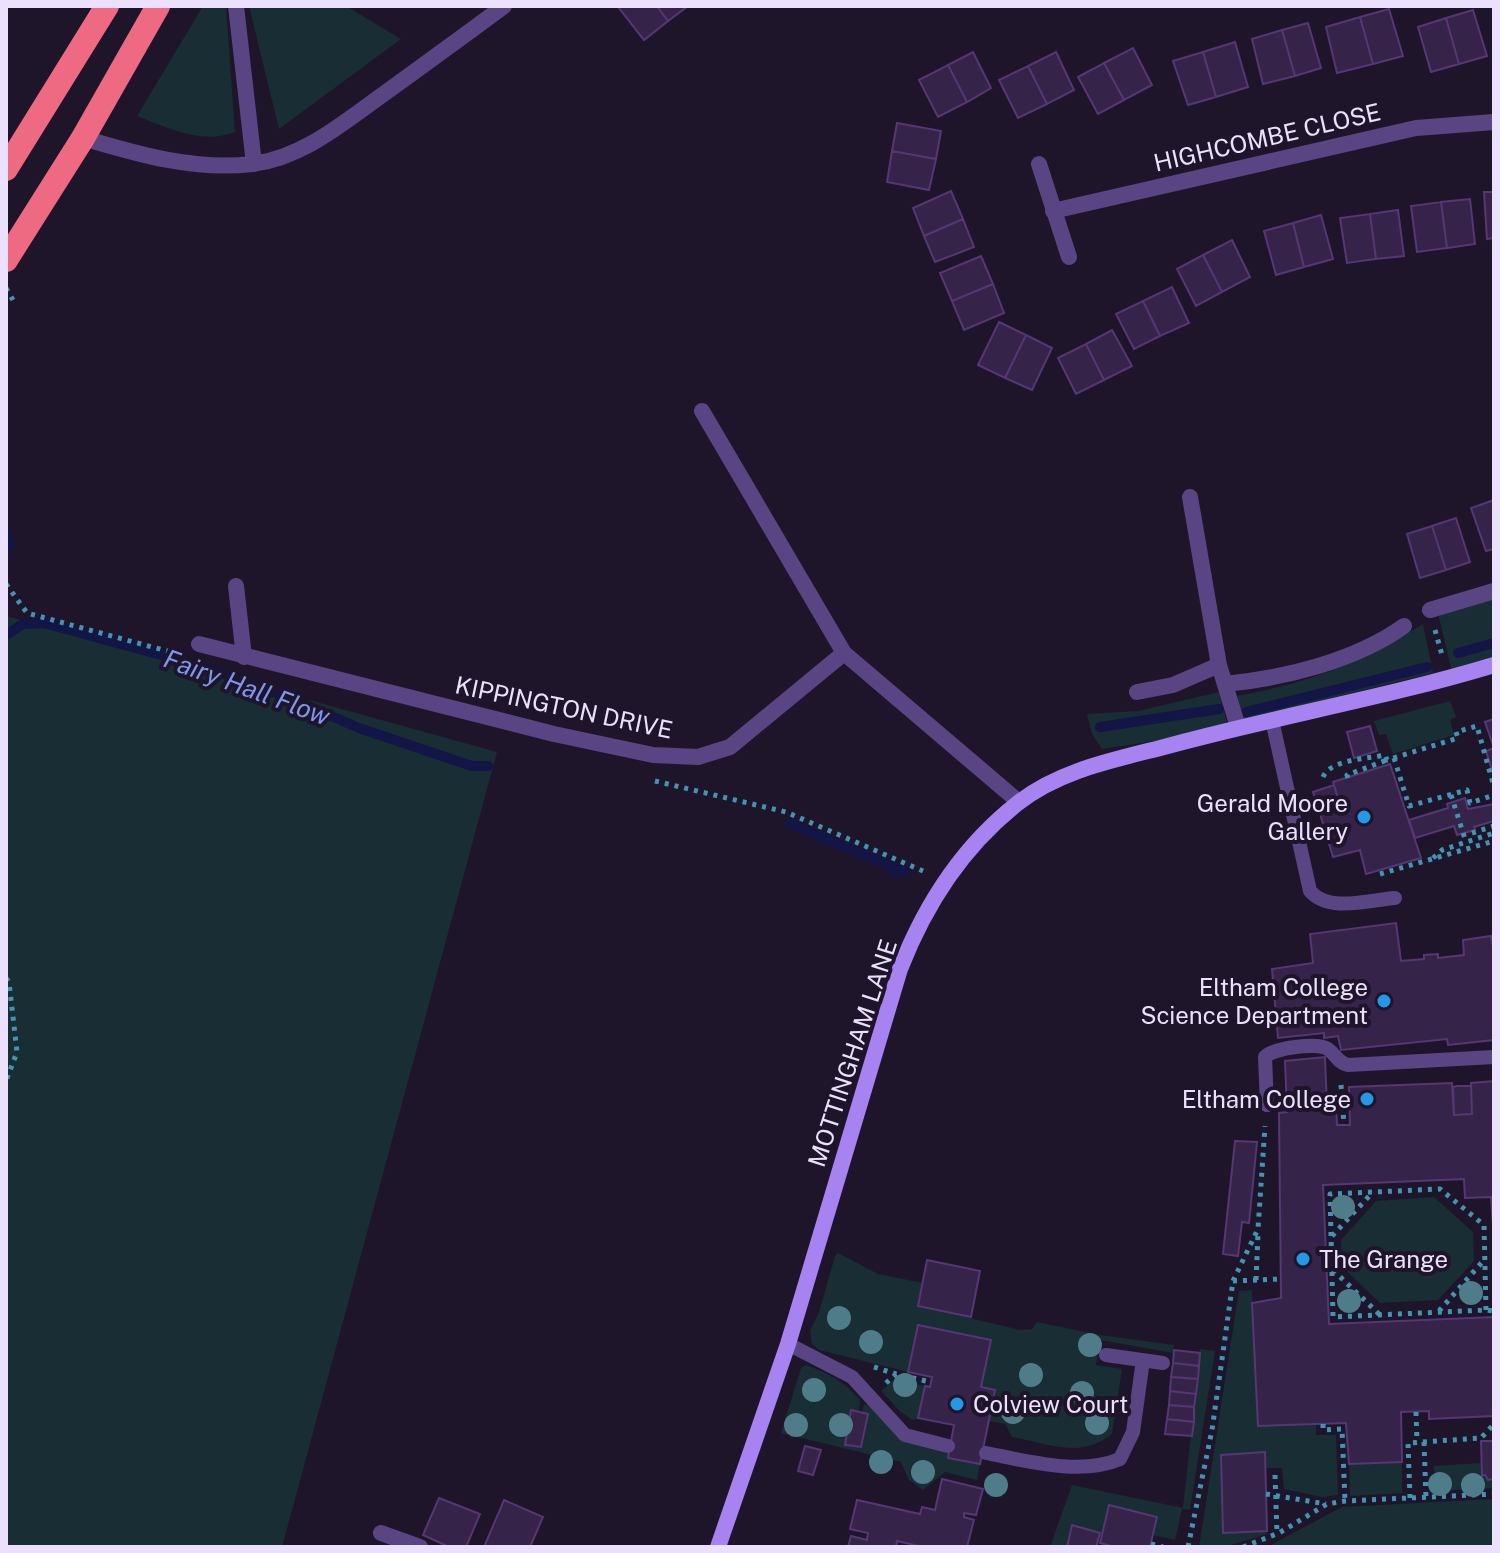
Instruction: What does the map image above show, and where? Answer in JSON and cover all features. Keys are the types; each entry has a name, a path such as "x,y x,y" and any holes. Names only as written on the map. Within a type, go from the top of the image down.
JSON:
{"highway":[{"path":"6,169 107,6"},
{"path":"6,260 83,138 158,6"}],"street":[{"path":"236,6 254,164"},
{"path":"83,138 170,161 229,166 254,164 285,156 328,134 504,6"},
{"name":"HIGHCOMBE CLOSE","path":"1053,211 1416,128 1494,122"},
{"path":"1039,164 1069,257"},
{"path":"702,411 844,653 1019,802"},
{"path":"1190,497 1219,665 1238,727"},
{"path":"236,586 244,657"},
{"path":"1430,610 1494,591"},
{"path":"1225,684 1264,680 1331,660 1384,641 1404,626"},
{"name":"KIPPINGTON DRIVE","path":"199,644 554,734 653,755 698,757 730,747 844,653"},
{"path":"1137,692 1173,685 1219,665"},
{"name":"MOTTINGHAM LANE","path":"718,1547 788,1344 908,948 925,911 945,880 986,833 1019,802 1072,772 1238,727 1447,680 1494,665"},
{"path":"381,1533 420,1547"}],"lane":[{"path":"1272,720 1310,891 1322,902 1333,904 1395,898"},
{"path":"1267,1105 1265,1057 1276,1049 1320,1046 1348,1065 1494,1057"},
{"path":"788,1344 844,1371 905,1435 948,1446"},
{"path":"1106,1355 1163,1363"},
{"path":"986,1453 1025,1461 1092,1467 1120,1459 1133,1432 1143,1360"}],"path":[{"path":"6,287 13,300"},
{"path":"6,584 27,613"},
{"path":"1430,610 1447,680"},
{"path":"1348,778 1347,775 1387,760 1458,738 1456,732 1477,726 1494,787"},
{"path":"1323,777 1332,766 1385,755 1387,760"},
{"path":"1394,758 1409,806 1467,790 1470,803 1494,795"},
{"path":"649,780 786,812 923,871"},
{"path":"1451,795 1466,842"},
{"path":"1472,833 1494,826"},
{"path":"1433,859 1442,850 1494,833"},
{"path":"1366,878 1494,841"},
{"path":"6,978 17,1052 6,1081"},
{"path":"1341,1072 1344,1125"},
{"path":"1256,1280 1267,1105"},
{"path":"1486,1310 1484,1225 1440,1189 1330,1194 1333,1317 1411,1317 1438,1312 1494,1311"},
{"path":"1331,1237 1373,1192"},
{"path":"1188,1547 1212,1430 1233,1281 1258,1229"},
{"path":"1438,1312 1484,1260"},
{"path":"1330,1274 1380,1315"},
{"path":"1233,1281 1281,1279"},
{"path":"869,1395 896,1374 926,1381"},
{"path":"1416,1412 1426,1498"},
{"path":"1323,1424 1323,1430 1342,1429 1345,1501"},
{"path":"1410,1498 1408,1443 1481,1438 1494,1424"},
{"path":"1275,1475 1277,1534"},
{"path":"1266,1494 1327,1504 1494,1494"},
{"path":"1243,1547 1277,1534 1327,1504"},
{"path":"1151,1544 1163,1547"}],"shaded area":[{"path":"203,6 226,6 235,132 223,136 185,133 137,116"},
{"path":"249,6 346,6 401,39 279,129"},
{"path":"1494,599 1494,658 1452,672 1438,613"},
{"path":"6,613 10,617 497,752 282,1547 6,1547"},
{"path":"1423,624 1433,673 1243,720 1236,696 1287,685 1333,670"},
{"path":"1219,692 1227,723 1168,739 1102,749 1092,734 1087,714 1138,711"},
{"path":"1450,701 1456,717 1450,720 1454,735 1393,754 1386,734 1379,735 1374,721"},
{"path":"1434,1197 1473,1232 1474,1261 1438,1300 1380,1303 1342,1267 1341,1240 1376,1201"},
{"path":"838,1253 878,1274 923,1283 919,1306 1020,1330 1032,1329 1037,1322 1174,1345 1173,1353 1100,1340 1096,1365 1122,1369 1112,1434 1100,1442 1076,1448 1012,1437 1005,1424 989,1421 995,1390 981,1387 990,1340 918,1325 908,1372 819,1350 812,1344 810,1331"},
{"path":"1252,1290 1258,1426 1316,1424 1316,1435 1336,1435 1338,1495 1322,1497 1284,1489 1282,1468 1266,1468 1265,1452 1221,1455 1267,1534 1225,1547 1199,1547 1239,1291"},
{"path":"1200,1349 1215,1351 1190,1510 1182,1509 1175,1540 1153,1535 1157,1516 1110,1505 1102,1533 1072,1525 1067,1547 1050,1547 1072,1485 1183,1508"},
{"path":"806,1365 848,1388 860,1400 859,1412 862,1412 864,1404 874,1408 902,1441 949,1451 948,1458 980,1464 977,1480 945,1472 923,1490 909,1480 901,1462 781,1433 801,1368"},
{"path":"895,1379 925,1386 918,1418 913,1420 901,1412 881,1391"},
{"path":"1402,1462 1402,1493 1350,1496 1349,1464"},
{"path":"1481,1463 1482,1475 1488,1480 1494,1479 1494,1488 1435,1491 1434,1466"},
{"path":"1494,1499 1494,1547 1267,1547 1342,1507"}],"building":[{"path":"657,6 668,21 644,40 619,8"},
{"path":"657,6 688,6 668,21"},
{"path":"1389,9 1403,56 1373,64 1360,17"},
{"path":"1473,10 1487,56 1459,64 1446,18"},
{"path":"1360,17 1373,64 1337,73 1326,27"},
{"path":"1446,18 1459,64 1431,72 1418,27"},
{"path":"1308,23 1321,68 1295,76 1282,30"},
{"path":"1282,30 1295,76 1263,84 1252,39"},
{"path":"1235,42 1248,87 1216,97 1203,52"},
{"path":"1133,48 1152,85 1124,100 1104,63"},
{"path":"973,52 991,88 967,102 948,65"},
{"path":"1056,52 1074,90 1047,104 1028,66"},
{"path":"1203,52 1216,97 1188,105 1173,61"},
{"path":"1104,63 1124,100 1098,114 1078,77"},
{"path":"948,65 967,102 938,117 919,80"},
{"path":"1028,66 1047,104 1018,118 999,80"},
{"path":"897,123 941,131 936,159 892,151"},
{"path":"892,151 936,159 929,190 887,182"},
{"path":"951,191 963,219 924,236 913,208"},
{"path":"1484,192 1494,192 1494,238 1487,239"},
{"path":"1470,199 1475,244 1447,248 1441,202"},
{"path":"1441,202 1447,248 1417,252 1411,206"},
{"path":"1398,210 1404,256 1376,259 1370,214"},
{"path":"1370,214 1376,259 1347,263 1340,218"},
{"path":"1321,215 1333,259 1304,267 1293,223"},
{"path":"963,219 974,247 935,262 924,236"},
{"path":"1293,223 1304,267 1276,275 1264,231"},
{"path":"1232,240 1250,277 1222,292 1203,255"},
{"path":"1203,255 1222,292 1196,306 1177,269"},
{"path":"981,256 993,284 952,301 940,273"},
{"path":"993,284 1004,313 964,330 952,301"},
{"path":"1172,287 1189,323 1160,336 1143,301"},
{"path":"1143,301 1160,336 1134,349 1116,314"},
{"path":"999,322 1026,335 1005,378 978,365"},
{"path":"1112,330 1132,366 1104,380 1086,344"},
{"path":"1026,335 1052,348 1032,390 1005,378"},
{"path":"1086,344 1104,380 1076,394 1058,358"},
{"path":"1494,500 1494,549 1486,551 1471,508"},
{"path":"1456,518 1470,562 1446,570 1432,526"},
{"path":"1432,526 1446,570 1420,578 1407,534"},
{"path":"1494,719 1494,748 1485,722"},
{"path":"1370,726 1377,751 1354,758 1347,732"},
{"path":"1494,748 1494,777 1486,751"},
{"name":"Gerald Moore Gallery","path":"1390,764 1421,858 1366,874 1360,850 1333,857 1320,814 1341,808 1333,782"},
{"path":"1334,785 1341,808 1320,814 1313,792"},
{"path":"1465,798 1468,809 1494,804 1494,821 1457,835 1454,826 1415,838 1409,820 1448,808 1447,804"},
{"name":"Eltham College Science Department","path":"1396,923 1401,961 1424,959 1424,955 1438,954 1438,958 1464,955 1463,940 1491,936 1494,952 1494,1040 1448,1045 1447,1039 1341,1050 1338,1036 1324,1038 1324,1033 1278,1038 1272,969 1313,963 1310,934"},
{"name":"The Grange","path":"1325,1057 1327,1108 1336,1107 1337,1125 1350,1125 1349,1087 1452,1083 1454,1115 1472,1114 1471,1083 1494,1081 1494,1240 1491,1197 1465,1198 1464,1179 1323,1185 1329,1324 1494,1317 1494,1416 1429,1419 1429,1411 1401,1412 1402,1462 1349,1464 1346,1423 1258,1426 1252,1303 1281,1298 1279,1113 1287,1112 1285,1061"},
{"path":"1471,1086 1472,1114 1454,1115 1453,1087"},
{"path":"1235,1141 1257,1142 1249,1223 1242,1222 1238,1256 1223,1254"},
{"path":"927,1260 980,1271 971,1317 918,1306"},
{"name":"Colview Court","path":"918,1325 991,1340 981,1387 995,1390 980,1464 948,1458 954,1425 918,1418 925,1386 930,1387 932,1377 908,1372"},
{"path":"1174,1350 1200,1353 1199,1366 1173,1363"},
{"path":"1173,1363 1199,1366 1198,1379 1171,1377"},
{"path":"1171,1377 1198,1379 1196,1394 1170,1391"},
{"path":"1170,1391 1196,1394 1194,1407 1169,1405"},
{"path":"1169,1405 1194,1407 1194,1422 1167,1419"},
{"path":"851,1410 868,1414 861,1447 845,1445"},
{"path":"1167,1419 1194,1422 1192,1436 1165,1434"},
{"path":"1481,1441 1494,1441 1494,1479 1488,1480 1485,1475 1482,1476"},
{"path":"805,1446 821,1450 813,1475 798,1471"},
{"path":"1265,1452 1267,1531 1223,1533 1221,1455"},
{"path":"942,1479 983,1489 976,1515 964,1513 964,1517 974,1520 967,1547 923,1547 897,1541 896,1547 848,1547 851,1536 867,1540 868,1533 850,1529 857,1500 920,1514 922,1507 935,1510"},
{"path":"439,1498 480,1514 466,1547 449,1547 423,1535"},
{"path":"504,1500 543,1517 530,1547 484,1547"},
{"path":"1109,1505 1157,1517 1150,1547 1115,1547 1100,1543"},
{"path":"1072,1525 1100,1533 1096,1547 1067,1547"}],"waterway":[{"path":"6,532 10,545 6,548"},
{"name":"Fairy Hall Flow","path":"6,635 23,624 44,623 205,667 290,698 359,728 472,766 488,766"},
{"name":"Fairy Hall Flow","path":"1458,653 1494,643"},
{"name":"Fairy Hall Flow","path":"1246,712 1427,667"},
{"name":"Fairy Hall Flow","path":"1100,727 1219,709"},
{"name":"Fairy Hall Flow","path":"790,824 905,872 893,872"}],"place":[{"name":"Gerald Moore Gallery","path":"1364,817"},
{"name":"Eltham College Science Department","path":"1384,1001"},
{"name":"Eltham College","path":"1367,1099"},
{"name":"The Grange","path":"1303,1259"},
{"name":"Colview Court","path":"957,1404"}]}
